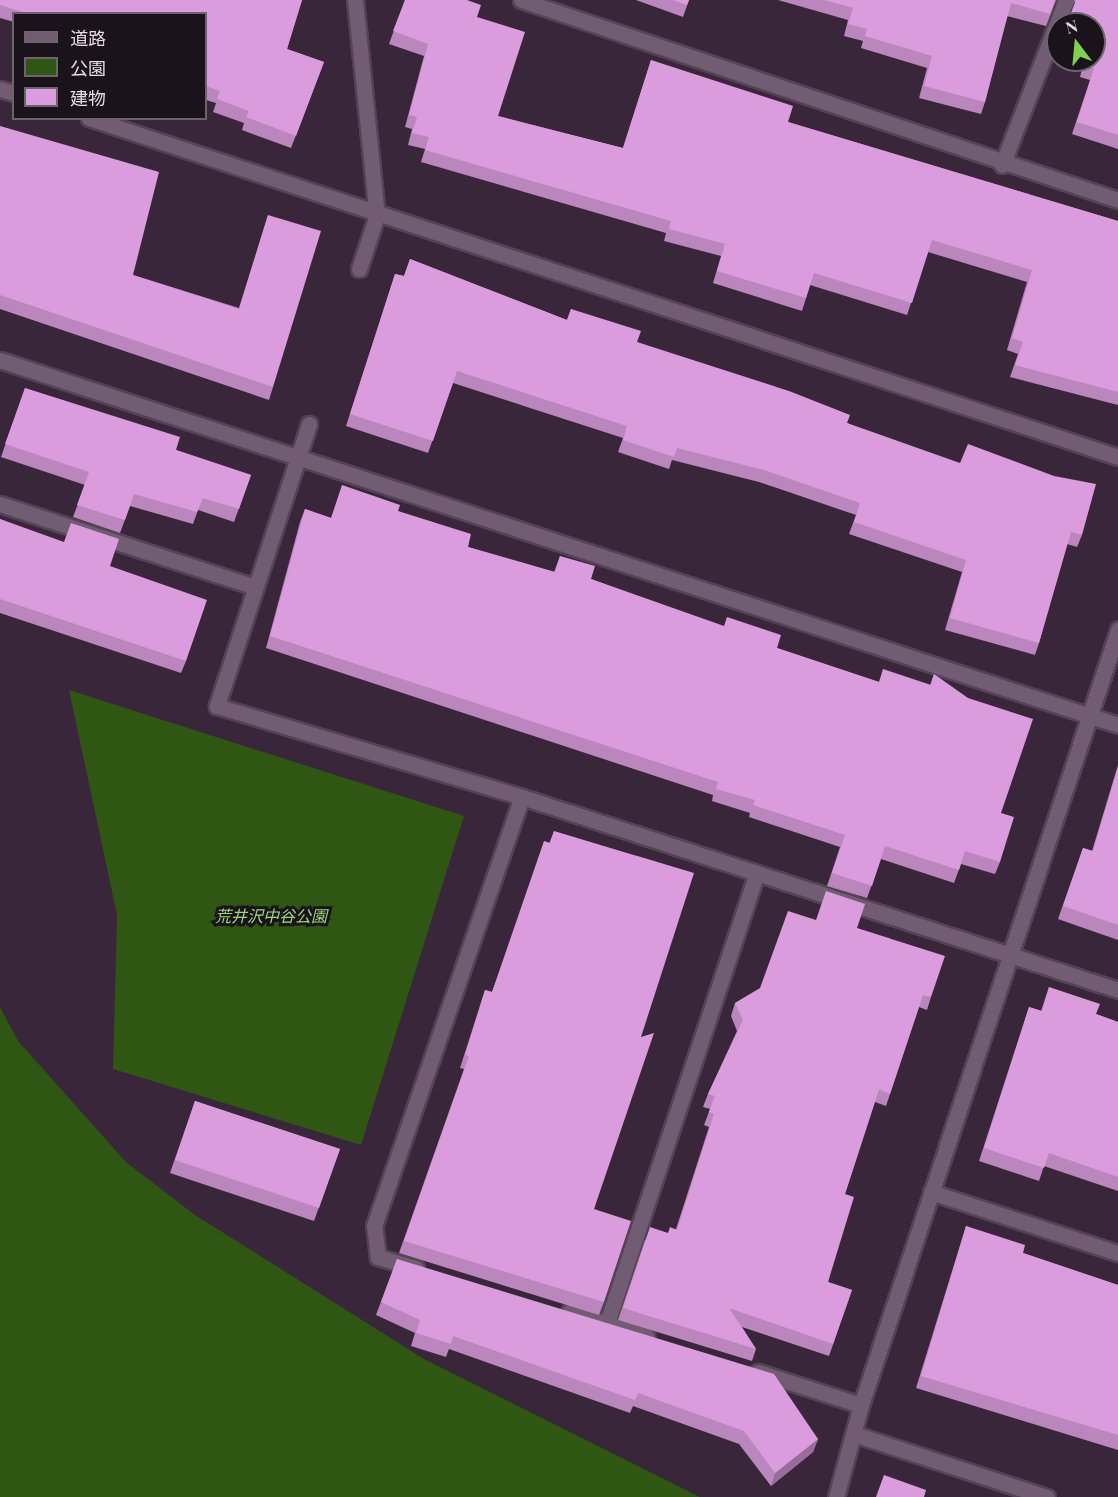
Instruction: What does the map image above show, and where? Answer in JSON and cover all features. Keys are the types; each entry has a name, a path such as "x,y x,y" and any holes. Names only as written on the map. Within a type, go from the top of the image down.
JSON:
{"street":[{"path":"355,0 377,214 359,269"},
{"path":"521,0 1002,165 1118,200"},
{"path":"1002,165 1066,0"},
{"path":"95,120 1118,457"},
{"path":"0,360 1118,724"},
{"path":"309,424 217,706 522,797 756,875 1118,990"},
{"path":"0,504 255,587"},
{"path":"836,1497 861,1405 1008,955 1091,716 1118,630"},
{"path":"435,1273 378,1257 374,1226 522,797"},
{"path":"607,1323 756,875"},
{"path":"931,1192 1118,1253"},
{"path":"550,1306 662,1341"},
{"path":"740,1366 861,1405"},
{"path":"854,1434 1047,1497"}],"green space":[{"name":"荒井沢中谷公園","path":"69,690 464,816 361,1145 113,1069 117,915"},
{"path":"0,1007 18,1041 126,1162 195,1215 424,1359 700,1497 0,1497"}],"building":[{"path":"0,0 302,0 287,49 324,62 296,136 246,117 249,111 217,99 220,91 207,86 207,12 23,12 0,5"},
{"path":"405,0 467,0 481,5 477,17 525,32 498,116 623,148 651,60 793,106 788,122 1118,221 1118,392 1015,365 1023,342 1012,338 1032,270 932,240 912,303 814,273 806,298 717,271 725,244 669,229 671,221 425,150 429,137 412,133 417,117 409,115 428,44 393,31"},
{"path":"673,0 689,0 687,5"},
{"path":"824,0 1055,0 1051,12 1046,13 1011,3 985,102 924,86 932,56 865,36 867,29 848,24 853,8"},
{"path":"1076,0 1118,0 1118,135 1077,122 1093,72 1106,72 1106,12 1072,12"},
{"path":"0,126 159,172 133,275 239,309 268,215 321,231 273,387 0,295"},
{"path":"410,259 567,320 571,309 641,331 637,342 789,391 850,415 847,423 960,463 968,444 1054,476 1096,484 1082,535 1071,532 1039,643 950,618 966,560 854,522 860,503 764,470 677,448 674,457 623,440 627,426 457,371 433,441 350,414 395,274 404,276"},
{"path":"25,388 180,437 176,450 251,475 239,509 203,498 197,512 134,494 125,520 77,505 89,472 5,444"},
{"path":"342,485 400,505 398,511 471,534 468,547 555,572 560,556 595,566 591,579 724,626 727,617 781,635 777,648 879,682 883,669 931,685 934,674 968,698 1033,719 1001,813 1014,817 1000,862 965,851 959,870 885,846 872,886 832,873 845,835 753,805 755,800 716,789 718,782 270,636 305,509 331,518"},
{"path":"0,519 64,542 71,523 119,539 110,566 207,600 186,661 0,599"},
{"path":"1118,767 1118,925 1063,906 1083,848 1093,851"},
{"path":"554,831 694,873 641,1037 654,1033 594,1209 631,1221 604,1302 404,1241 469,1056 465,1055 485,990 492,992 544,841 550,843"},
{"path":"826,891 865,904 857,928 945,956 931,997 923,995 890,1094 879,1089 845,1194 854,1197 828,1282 852,1290 833,1344 729,1308 756,1349 623,1308 650,1227 668,1233 670,1227 677,1230 714,1114 709,1112 715,1096 708,1094 743,1020 735,1003 760,988 788,911 816,920"},
{"path":"1049,987 1100,1004 1096,1014 1118,1022 1118,1177 1049,1153 1044,1168 984,1148 1029,1007 1042,1011"},
{"path":"195,1101 340,1149 319,1208 175,1160"},
{"path":"966,1226 1025,1245 1023,1253 1118,1285 1118,1435 921,1376"},
{"path":"397,1259 774,1374 818,1439 775,1473 744,1431 638,1393 635,1400 453,1336 451,1344 416,1333 420,1320 381,1302"},
{"path":"884,1475 926,1490 924,1497 876,1497"}]}
